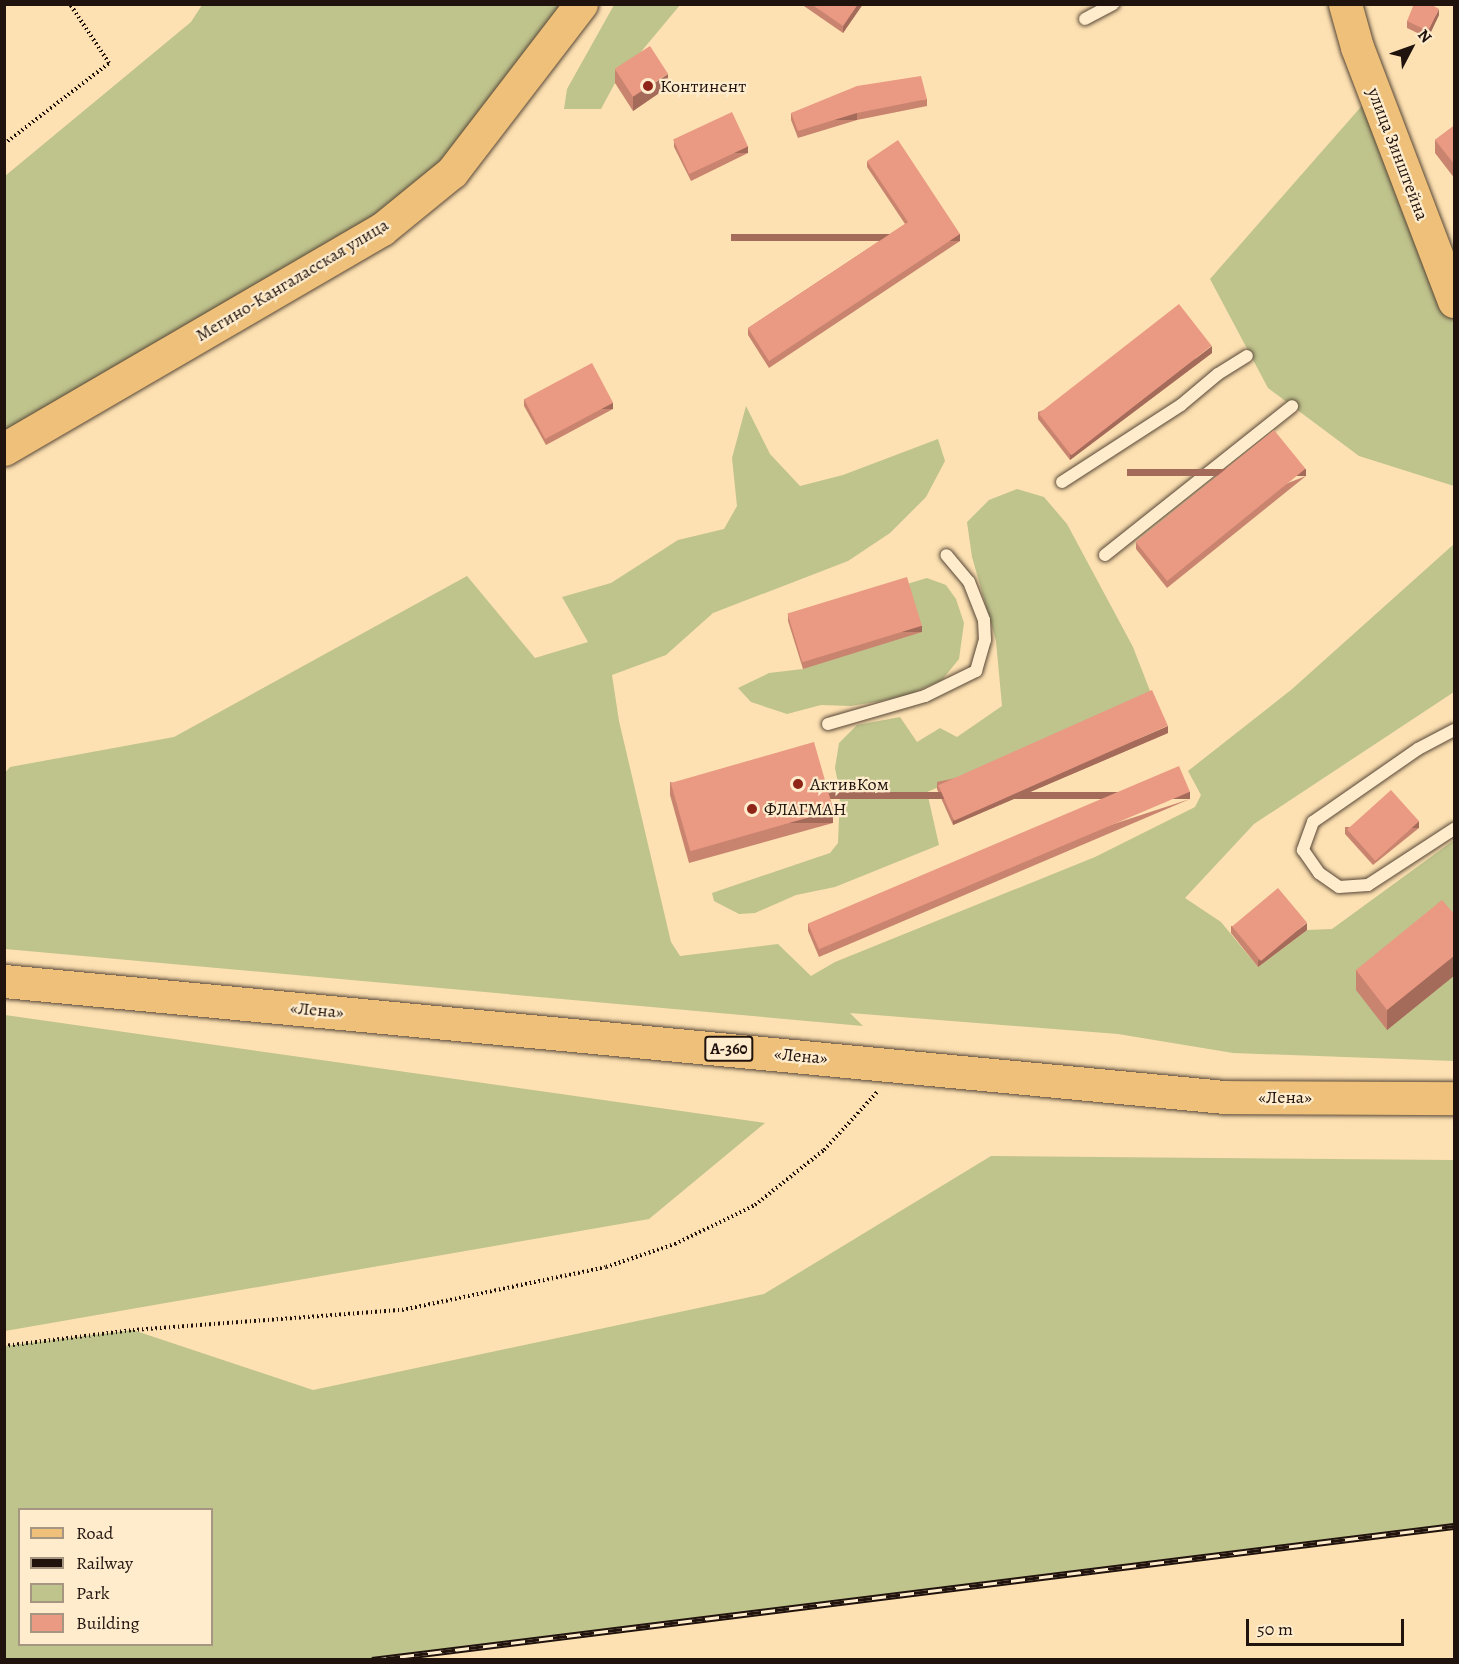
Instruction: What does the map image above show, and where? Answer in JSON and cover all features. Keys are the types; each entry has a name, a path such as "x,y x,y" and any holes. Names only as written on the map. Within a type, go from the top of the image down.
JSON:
{"main road":[{"name":"Мегино-Кангаласская улица","path":"4,449 382,229 452,172 581,4"},
{"name":"улица Зинштейна","path":"1345,4 1356,47 1455,301"},
{"name":"«Лена»","path":"4,981 1225,1097 1455,1098"}],"lane":[{"path":"1085,19 1113,4"},
{"path":"1062,482 1181,405 1218,374 1247,356"},
{"path":"1105,555 1292,406"},
{"path":"828,724 925,696 976,671 985,640 984,620 969,582 946,555"},
{"path":"1455,730 1418,749 1312,822 1304,850 1319,873 1339,887 1368,885 1455,829"}],"path":[{"path":"4,144 109,63 70,4"},
{"path":"4,1346 133,1330 402,1310 606,1267 675,1244 755,1205 841,1133 866,1108 896,1065"}],"green space":[{"path":"202,5 581,5 452,172 5,449 5,176 191,22"},
{"path":"614,5 680,5 615,83 601,109 564,109 567,89"},
{"path":"1374,92 1454,301 1454,486 1359,456 1268,388 1210,279"},
{"path":"746,406 770,454 800,486 843,475 938,439 945,461 926,497 890,533 848,561 713,613 666,655 612,675 619,721 671,942 680,956 778,944 811,976 835,962 1095,857 1195,807 1201,795 1188,771 1291,690 1454,544 1454,692 1254,824 1185,898 1221,922 1258,967 1307,930 1332,929 1454,840 1454,1061 1233,1053 1118,1034 850,1013 863,1026 5,949 4,774 10,767 174,737 467,576 535,658 588,642 562,597 611,583 678,540 724,529 737,506 732,458"},
{"path":"1017,489 1044,497 1067,524 1133,647 1152,696 927,792 939,845 835,887 796,895 755,913 739,914 714,901 712,893 830,853 838,843 840,793 835,768 839,743 857,725 900,717 917,742 940,728 957,737 1002,706 996,641 972,557 967,522 989,500"},
{"path":"927,578 946,585 956,599 964,623 959,659 942,680 910,694 881,701 851,706 821,705 787,714 751,702 738,688 769,673 803,669 907,584"},
{"path":"5,1015 765,1123 649,1219 5,1331"},
{"path":"991,1156 1454,1160 1454,1524 372,1659 5,1659 5,1346 133,1330 313,1390 764,1294"}],"building":[{"path":"811,4 858,4 843,26"},
{"path":"1414,4 1430,4 1439,9 1428,31 1407,21"},
{"path":"650,46 668,74 633,97 615,69"},
{"path":"921,76 927,99 857,113 798,131 791,113 857,86"},
{"path":"732,112 748,146 689,174 673,139"},
{"path":"1455,125 1455,165 1435,140"},
{"path":"898,140 960,234 769,361 748,328 908,222 867,161"},
{"path":"1179,304 1212,346 1071,455 1039,414"},
{"path":"592,363 613,403 545,439 524,399"},
{"path":"1274,430 1305,469 1167,581 1136,542"},
{"path":"907,577 922,626 802,662 787,614"},
{"path":"1152,690 1168,726 954,821 938,785"},
{"path":"814,742 834,810 690,851 671,783"},
{"path":"1179,766 1190,792 819,949 808,923"},
{"path":"1391,790 1419,821 1375,861 1347,829"},
{"path":"1278,888 1307,922 1261,961 1232,927"},
{"path":"1442,900 1455,915 1455,955 1387,1010 1356,970"}],"railway":[{"path":"372,1660 1454,1526"}],"place":[{"name":"Континент","path":"648,86"},
{"name":"АктивКом","path":"798,784"},
{"name":"ФЛАГМАН","path":"752,809"}]}
